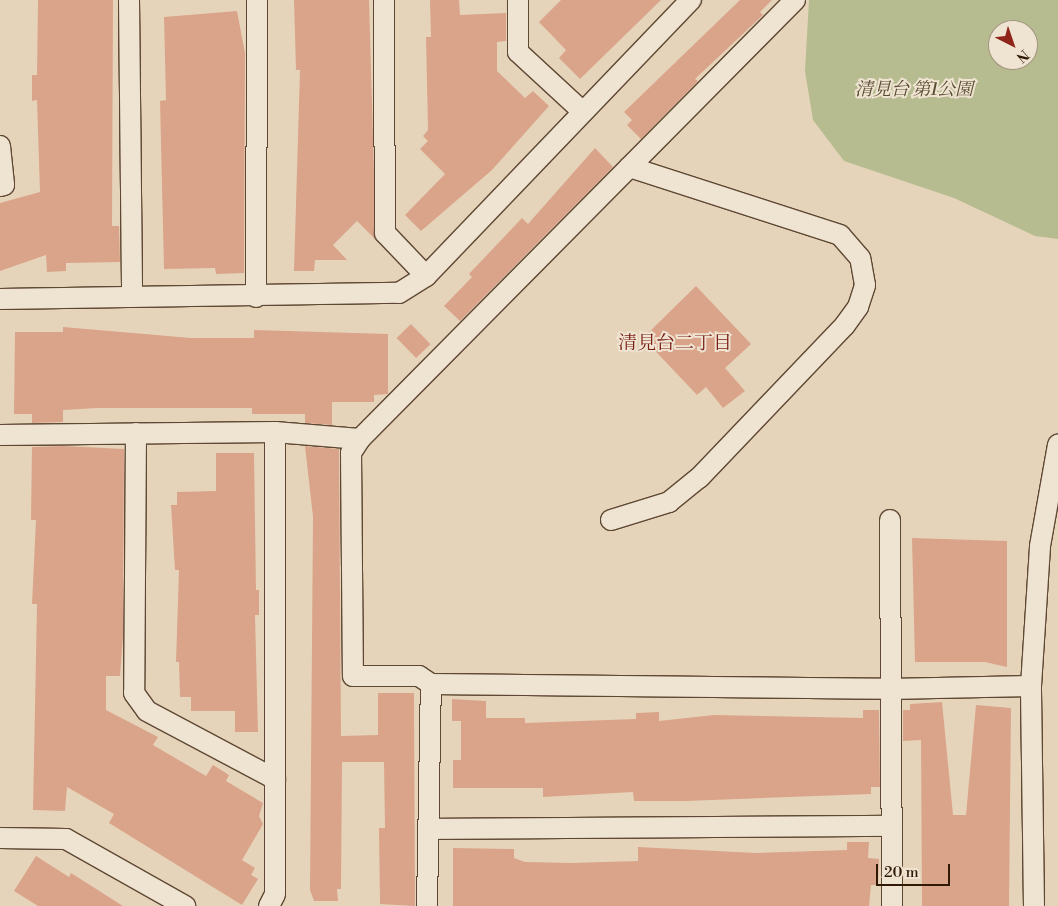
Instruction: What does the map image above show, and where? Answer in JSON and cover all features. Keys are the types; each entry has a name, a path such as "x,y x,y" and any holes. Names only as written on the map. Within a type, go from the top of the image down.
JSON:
{"street":[{"path":"129,0 132,297"},
{"path":"256,297 257,0"},
{"path":"384,0 385,233 426,276"},
{"path":"518,0 518,52 582,111"},
{"path":"795,0 360,439 351,453 353,676 419,676 431,684 889,689 1031,686"},
{"path":"0,299 256,297 399,293 426,276 688,1"},
{"path":"0,146 4,185 0,186"},
{"path":"611,520 669,502 699,478 845,325 858,306 865,285 860,258 840,236 630,167"},
{"path":"0,435 275,432 360,439"},
{"path":"269,906 275,894 275,432"},
{"path":"136,433 134,693 147,711 275,779"},
{"path":"1034,906 1031,686 1040,546 1058,445"},
{"path":"890,520 889,689 892,906"},
{"path":"427,906 431,684"},
{"path":"429,829 890,826"},
{"path":"0,838 66,839 115,863 185,906"}],"green space":[{"name":"清見台 第1公園","path":"809,0 1058,0 1058,239 1035,236 954,198 844,161 813,120 805,71"}],"building":[{"path":"38,0 113,0 112,226 119,226 120,262 66,263 66,271 47,272 46,255 0,271 0,203 40,192 37,100 32,101 32,75 37,75"},
{"path":"294,0 369,0 376,240 357,221 333,245 347,260 315,260 314,271 294,271 300,70 296,70"},
{"path":"430,0 459,0 460,15 506,13 506,41 497,42 497,71 525,98 533,91 549,106 492,170 421,231 405,215 445,174 420,149 428,141 423,136 428,130 426,37 431,37"},
{"path":"561,0 661,0 580,79 559,58 566,50 539,22"},
{"path":"740,0 772,0 760,12 763,15 695,79 698,81 641,139 627,125 632,120 624,112"},
{"path":"237,11 245,53 244,273 216,274 215,268 164,269 160,101 166,100 164,17"},
{"path":"595,148 613,167 460,321 444,306 472,277 469,274 522,218 528,224"},
{"path":"696,286 751,344 725,368 745,391 723,408 706,387 697,395 643,338"},
{"path":"411,324 430,344 416,358 397,338"},
{"path":"63,327 191,338 254,338 254,330 388,334 388,394 374,395 374,402 332,402 332,425 305,423 305,414 252,414 252,408 97,408 63,410 63,422 32,423 32,414 14,414 15,332 63,332"},
{"path":"63,446 124,449 123,636 120,676 106,676 106,710 158,737 153,745 206,776 213,765 229,775 226,781 263,803 259,816 263,824 242,860 255,868 251,875 258,879 242,905 109,823 114,814 67,787 65,811 33,810 37,604 32,604 36,520 31,520 32,447"},
{"path":"305,446 339,449 341,736 378,735 378,693 414,693 415,906 380,904 379,828 385,828 384,762 342,762 341,889 337,889 338,901 314,901 310,890 313,517"},
{"path":"216,453 254,453 256,590 259,590 259,615 255,615 258,732 235,732 235,711 191,711 191,697 180,697 179,662 176,662 179,570 175,570 171,505 177,505 177,492 216,491"},
{"path":"912,538 1007,541 1007,667 985,662 915,662"},
{"path":"452,699 486,701 486,718 525,718 525,723 636,719 636,713 659,712 659,721 714,715 863,718 863,710 879,710 880,787 871,787 871,794 686,801 634,801 633,792 543,797 543,788 453,788 453,760 461,760 461,721 452,721"},
{"path":"942,702 953,815 966,815 976,705 1011,708 1009,906 922,906 921,740 903,741 903,710 910,710 910,704"},
{"path":"847,842 869,842 868,858 879,859 878,885 871,885 869,906 453,906 453,848 514,849 514,858 525,862 572,863 638,861 638,847 756,853 847,850"},
{"path":"36,856 69,877 71,873 123,906 38,906 14,891"}],"district":[{"name":"清見台二丁目","path":"675,344"}]}
